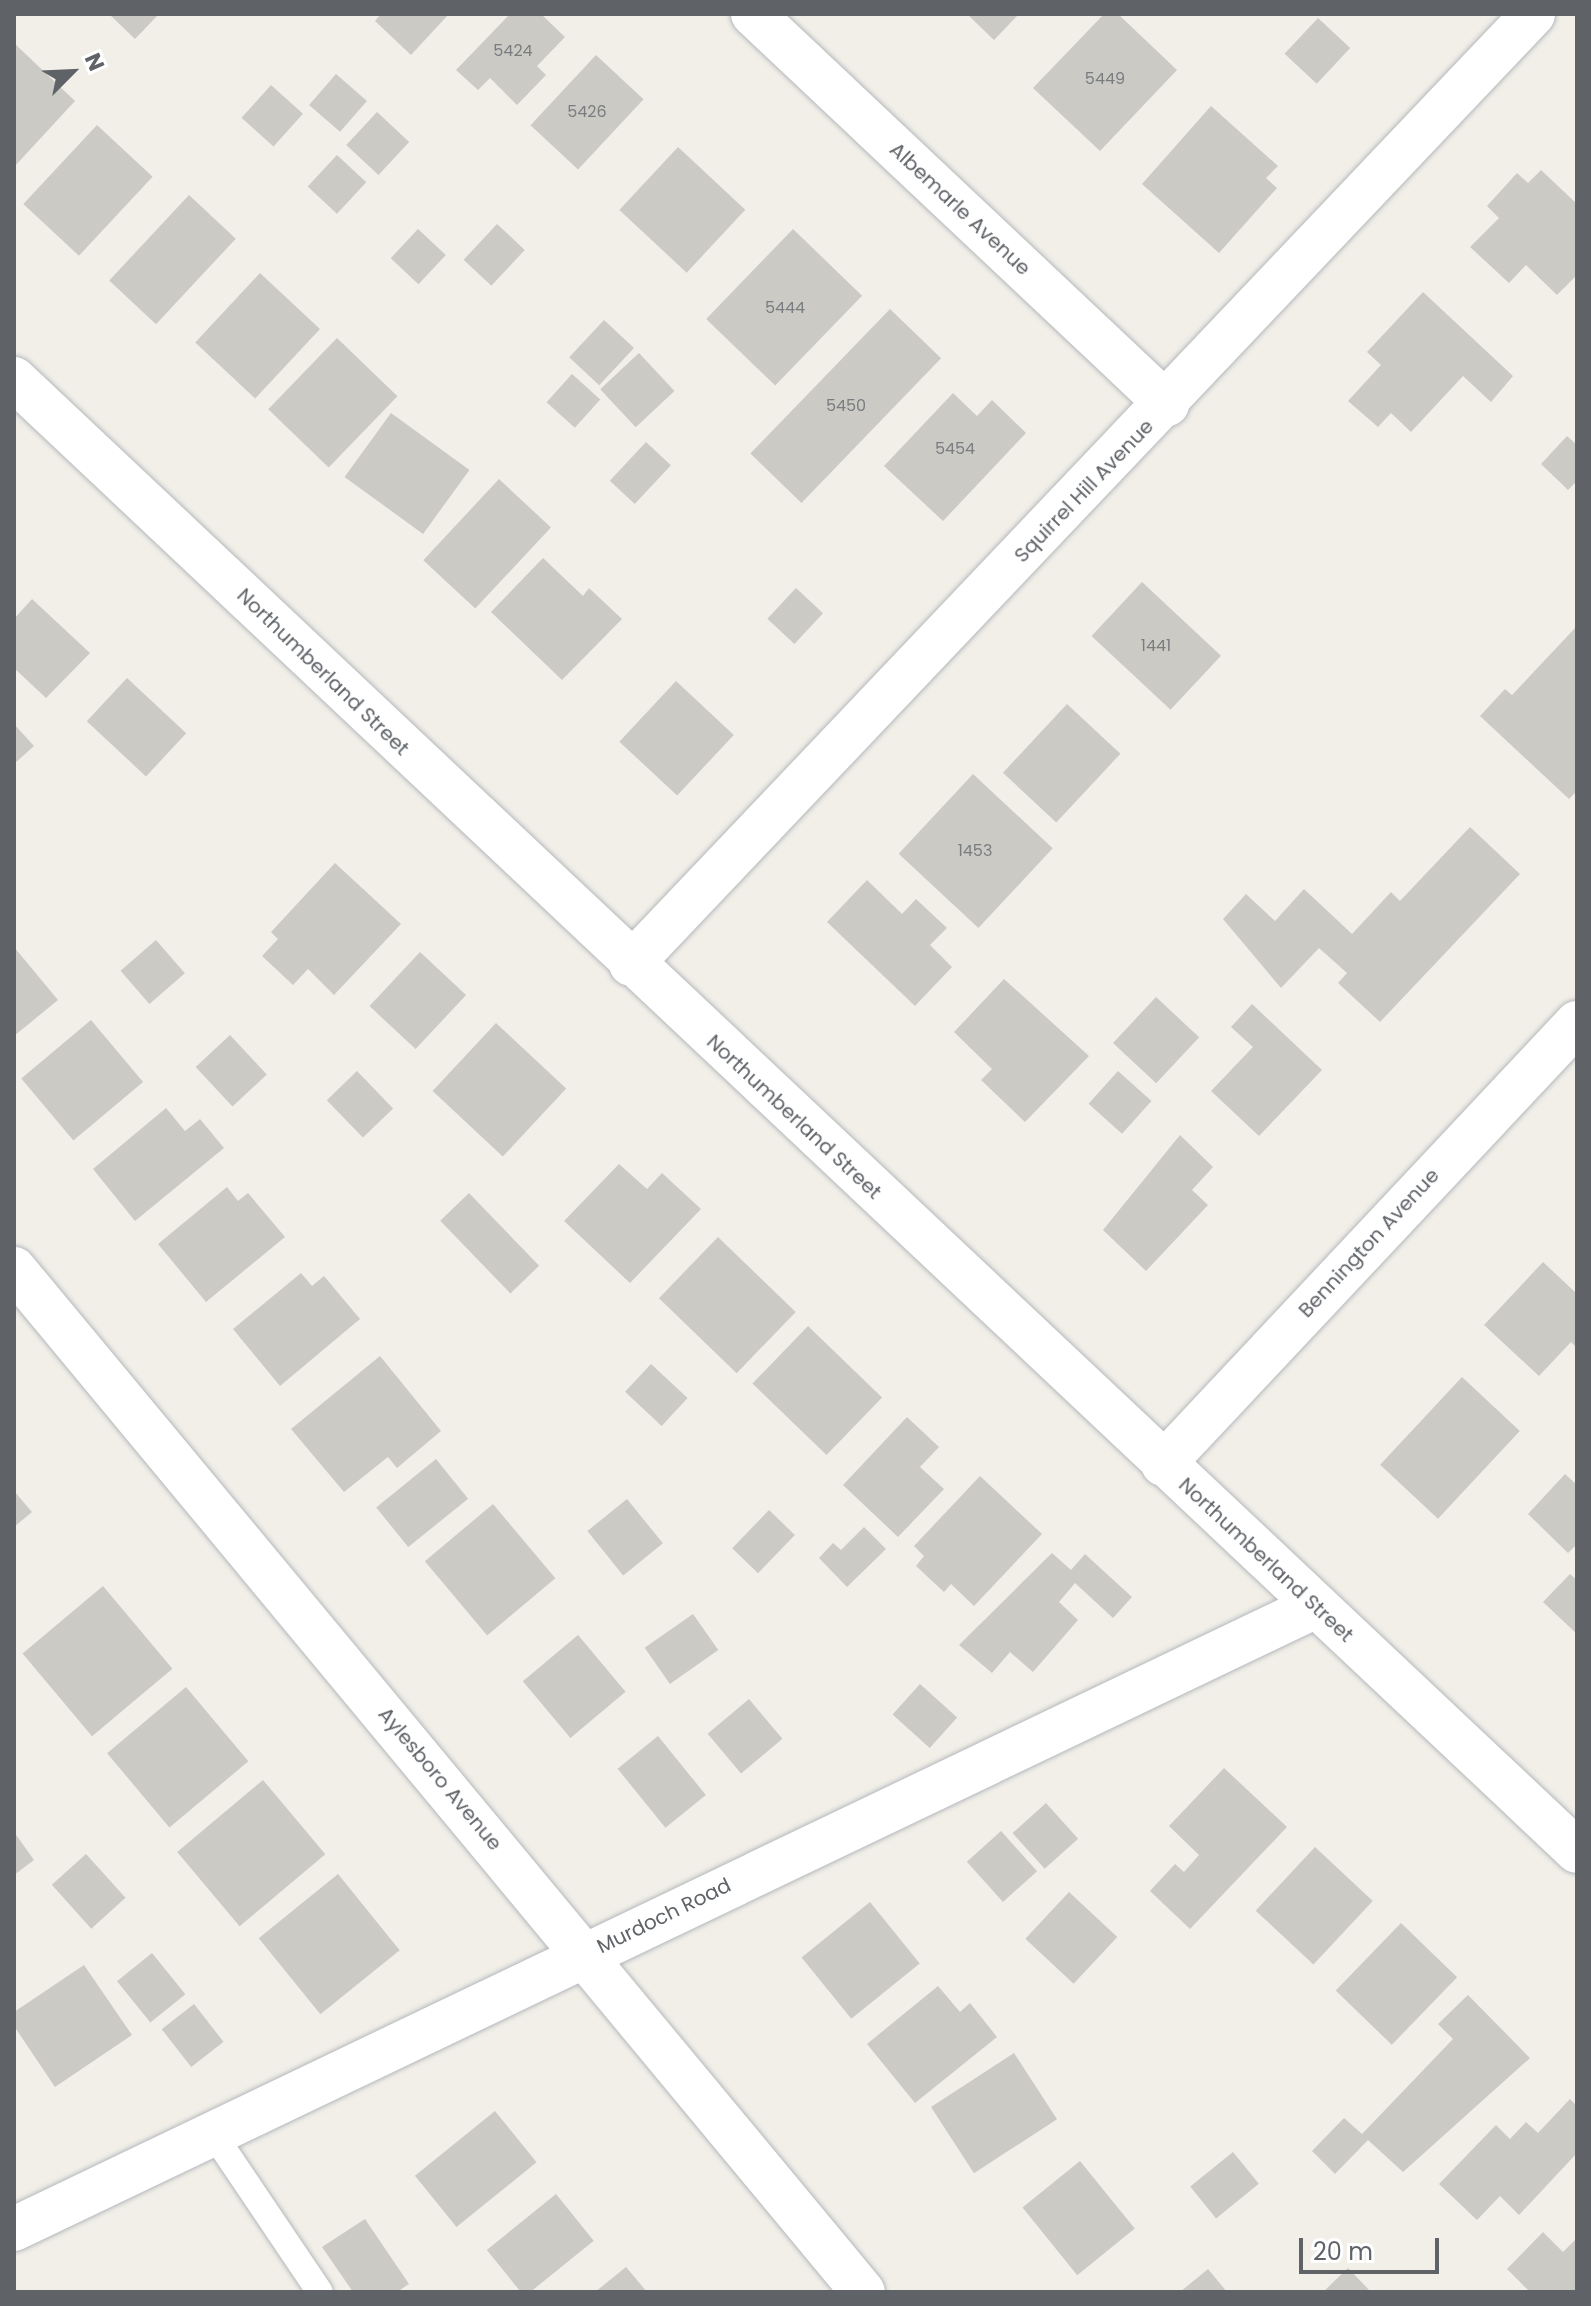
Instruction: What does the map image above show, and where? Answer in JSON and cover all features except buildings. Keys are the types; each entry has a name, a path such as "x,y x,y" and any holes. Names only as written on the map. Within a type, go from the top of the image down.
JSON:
{"street":[{"name":"Albemarle Avenue","path":"753,14 1167,404"},
{"name":"Squirrel Hill Avenue","path":"631,964 1167,404 1533,14"},
{"name":"Northumberland Street","path":"14,379 631,964 1577,1851"},
{"name":"Bennington Avenue","path":"1163,1464 1577,1023"},
{"name":"Aylesboro Avenue","path":"14,1269 586,1954 863,2292"},
{"name":"Murdoch Road","path":"14,2229 1316,1606"}],"lane":[{"path":"214,2135 320,2292"}]}
